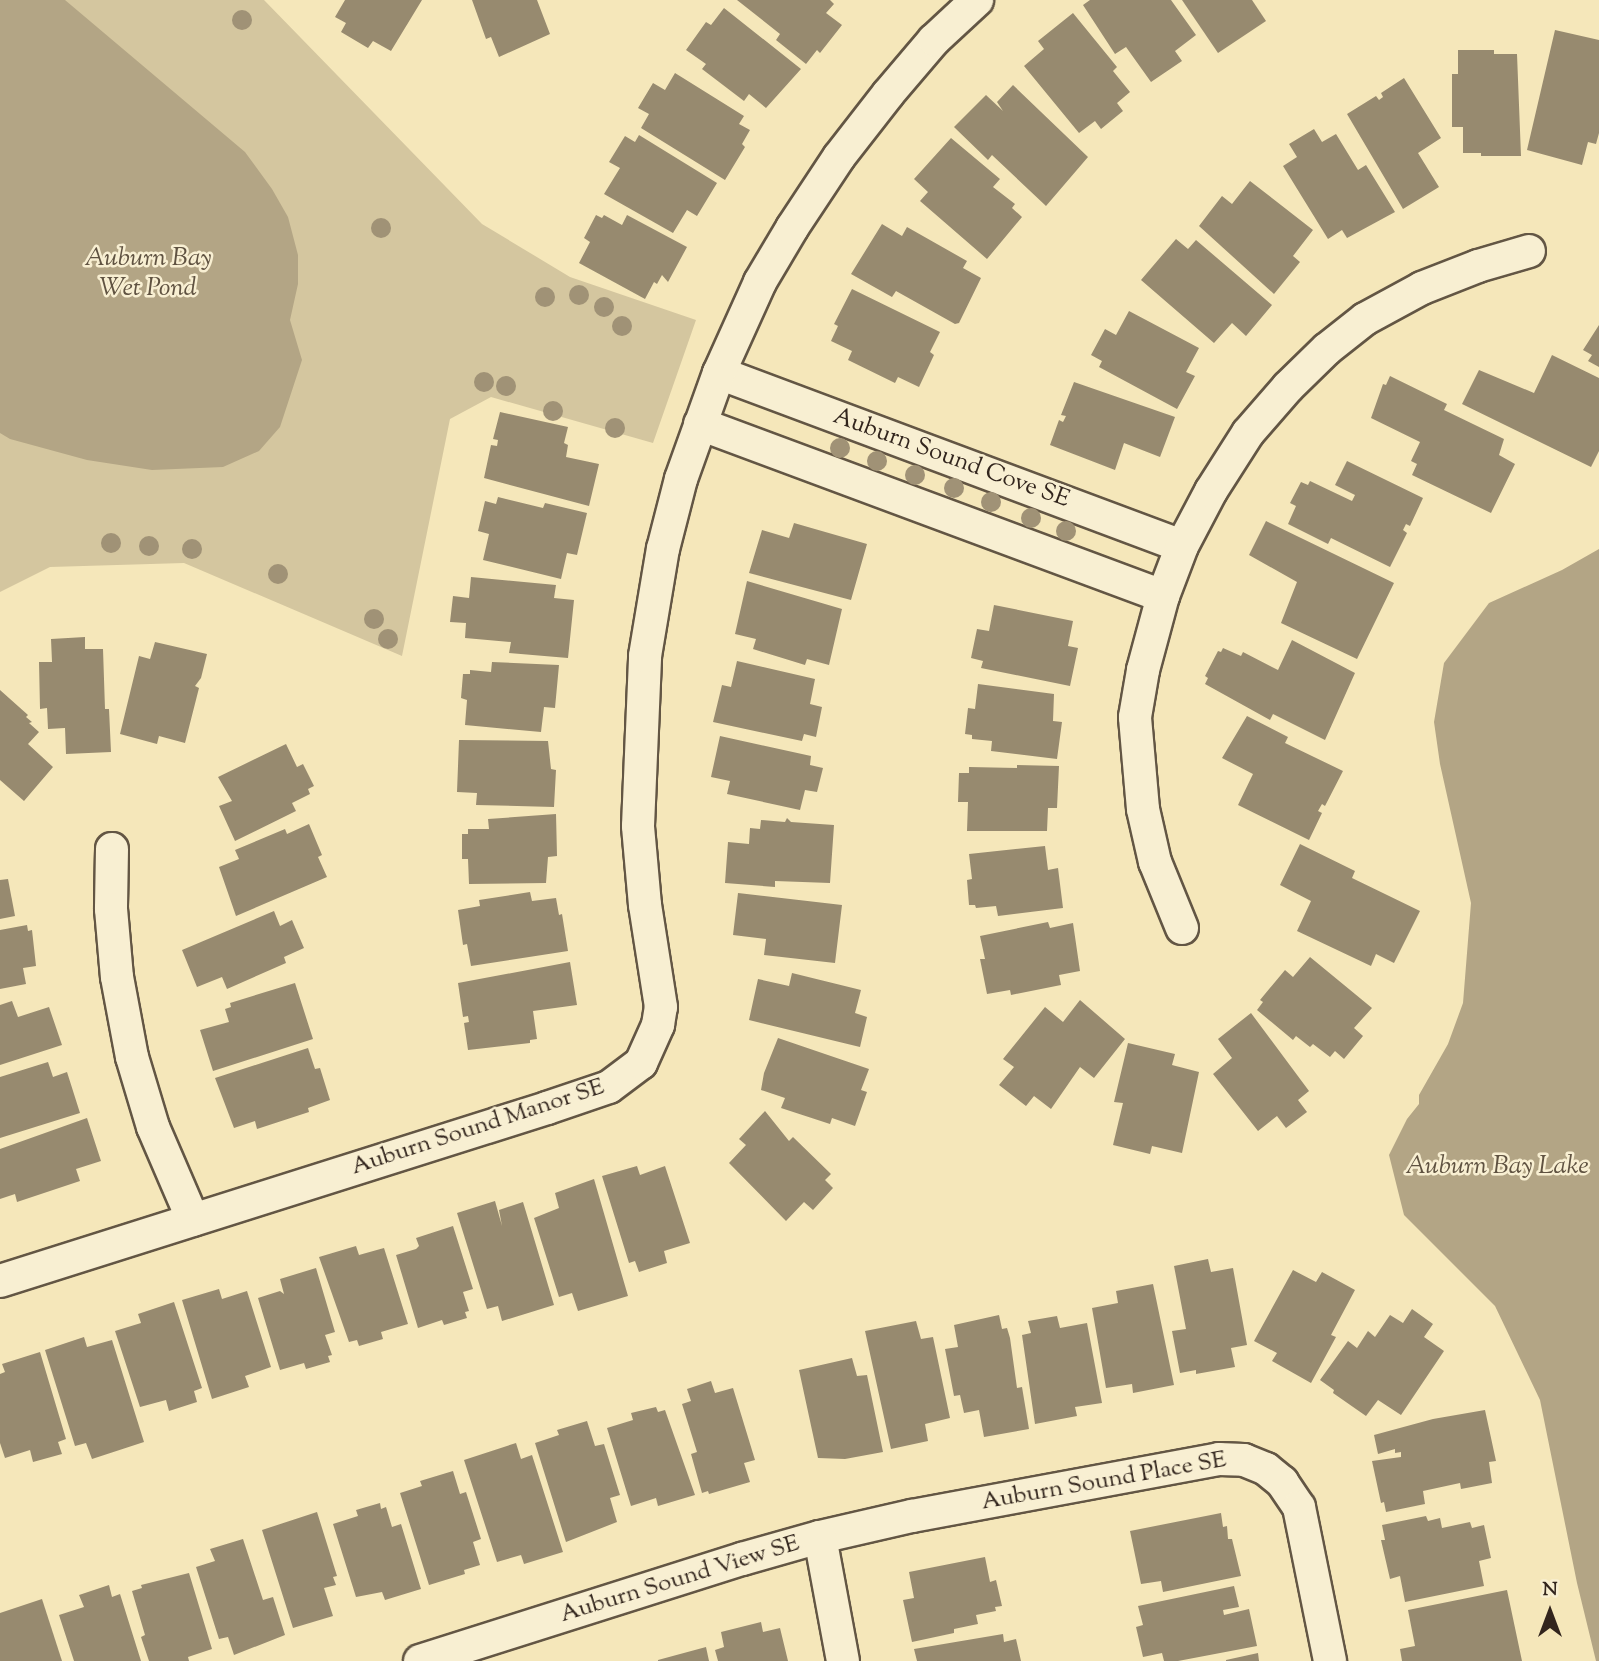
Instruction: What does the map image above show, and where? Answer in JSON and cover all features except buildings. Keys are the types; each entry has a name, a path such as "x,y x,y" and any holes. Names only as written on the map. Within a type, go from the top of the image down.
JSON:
{"street":[{"name":"Auburn Sound Manor SE","path":"0,1281 597,1091 626,1077 641,1063 659,1025 661,1007 645,905 638,826 645,656 663,549 700,424 719,373 760,282 839,157 934,40 978,0"},
{"path":"1182,928 1156,862 1143,809 1137,765 1135,717 1143,670 1163,596 1182,546 1211,491 1248,433 1326,349 1365,319 1422,288 1478,266 1529,251"},
{"name":"Auburn Sound Cove SE","path":"719,373 1182,546"},
{"path":"700,424 1163,596"},
{"path":"112,849 111,909 117,977 132,1057 153,1127 192,1220"},
{"name":"Auburn Sound Place SE","path":"820,1537 912,1516 1219,1459 1244,1460 1266,1469 1282,1482 1299,1507 1330,1661"},
{"name":"Auburn Sound View SE","path":"420,1661 820,1537 843,1661"}],"shaded area":[{"path":"0,0 264,0 482,224 570,277 696,320 653,443 491,397 450,419 402,656 184,563 50,567 0,592"}],"water":[{"name":"Auburn Bay Wet Pond","path":"0,0 65,0 245,152 272,189 288,217 298,255 298,284 290,320 302,360 280,427 259,451 223,467 152,470 87,460 10,439 0,433"},
{"name":"Auburn Bay Lake","path":"1599,549 1599,1661 1596,1661 1577,1583 1540,1400 1495,1306 1404,1215 1389,1155 1407,1119 1419,1104 1419,1095 1448,1044 1463,1003 1471,903 1440,764 1434,722 1444,663 1489,603 1562,570"}]}
